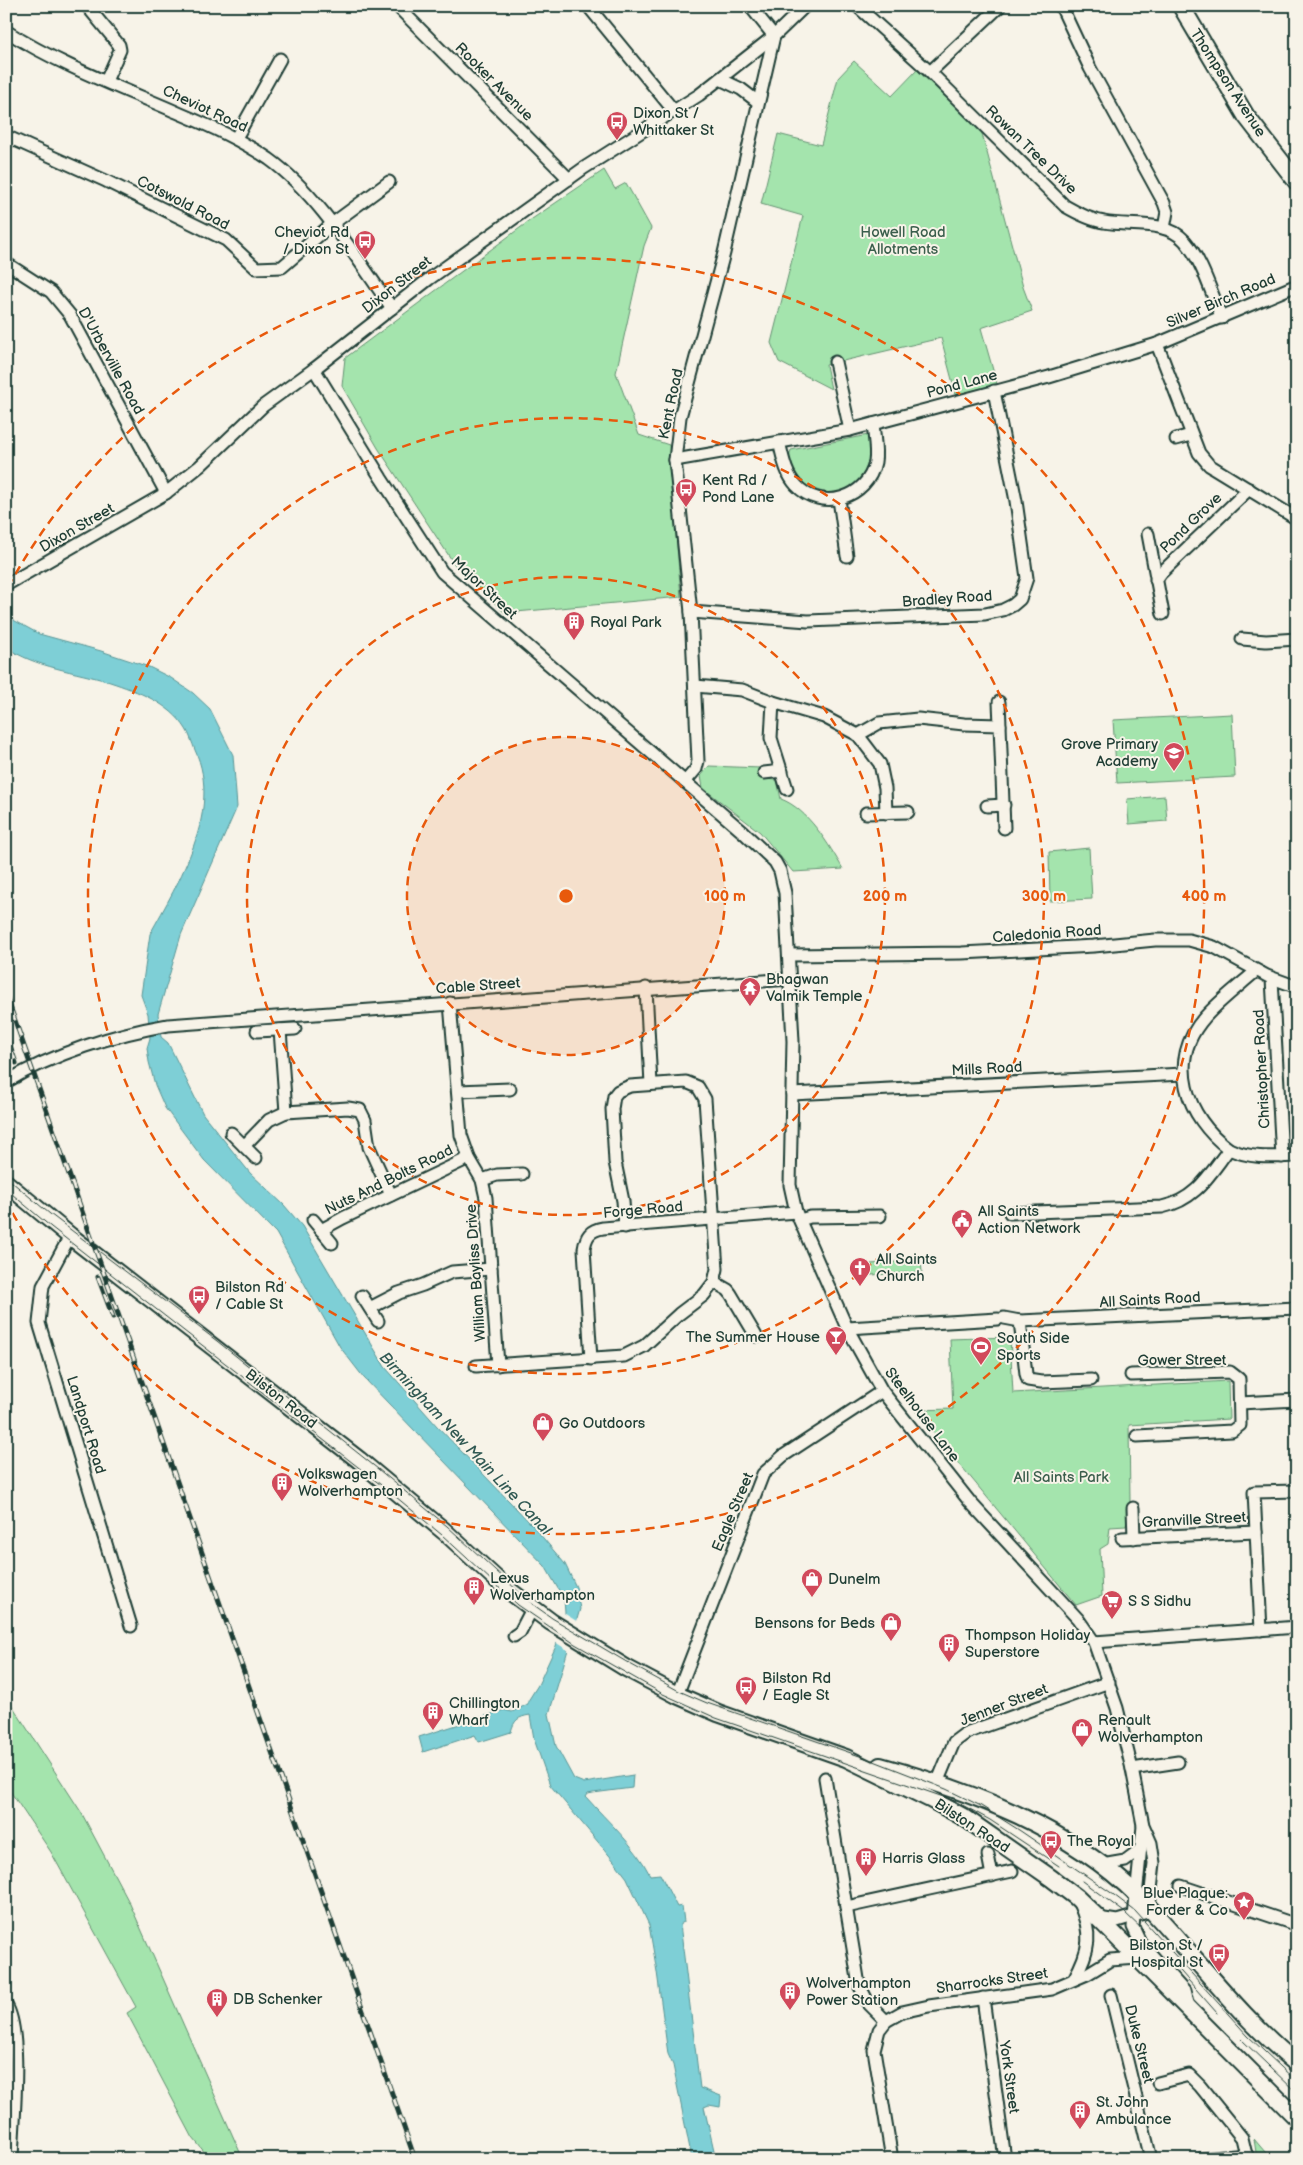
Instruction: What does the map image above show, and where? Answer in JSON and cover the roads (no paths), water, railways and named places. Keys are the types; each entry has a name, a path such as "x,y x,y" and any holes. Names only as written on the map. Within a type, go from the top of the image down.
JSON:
{"highway":[{"name":"Thompson Avenue","path":"1181,6 1246,116 1297,182"},
{"name":"Bilston Road","path":"6,1183 70,1236 359,1460 444,1531 507,1589 551,1622 626,1668 677,1695 718,1713 846,1758 937,1783 1036,1823 1061,1836 1102,1865 1137,1895 1233,2004 1297,2064"},
{"name":"Bilston Road","path":"846,1758 964,1818 1076,1897 1297,2118"}],"street":[{"path":"87,6 119,45 120,50 106,81"},
{"name":"Rooker Avenue","path":"398,6 569,179"},
{"path":"588,6 674,111"},
{"path":"750,6 774,36"},
{"name":"Dixon Street","path":"6,585 166,493 200,466 263,406 314,369 429,279 569,179 720,79 774,36 805,6"},
{"name":"Rowan Tree Drive","path":"857,6 930,72 1065,206 1079,214 1101,222 1164,228"},
{"path":"930,72 1000,6"},
{"path":"1061,6 1090,68 1164,203 1167,212 1164,228 1180,237 1190,249 1222,318"},
{"name":"Cheviot Road","path":"6,31 24,43 236,138 270,160 306,193 332,224 392,308"},
{"name":"Kent Road","path":"685,782 696,769 698,760 691,612 675,460 680,417 724,253 774,36"},
{"path":"236,138 280,59"},
{"path":"720,79 741,89 758,102"},
{"name":"Cotswold Road","path":"6,136 106,181 226,240 256,268 282,267 332,224 389,182"},
{"name":"D'Urberville Road","path":"6,264 51,292 70,315 166,493"},
{"name":"Silver Birch Road","path":"1157,344 1297,285"},
{"path":"1157,344 1199,453 1209,465 1297,519"},
{"name":"Pond Lane","path":"675,460 850,430 1128,354 1157,344"},
{"path":"835,362 850,430"},
{"name":"Major Street","path":"314,369 442,572 685,782"},
{"name":"Bradley Road","path":"691,612 808,620 985,614 1003,610 1020,600 1027,578 1016,501 994,391"},
{"path":"779,442 787,471 796,485 804,492 814,496 838,500 859,490 869,479 876,460 873,424"},
{"path":"1176,438 1191,435"},
{"name":"Pond Grove","path":"1156,580 1249,488"},
{"path":"838,500 847,556"},
{"name":"Pond Grove","path":"1148,534 1163,614"},
{"path":"1242,639 1266,641 1297,639"},
{"path":"695,686 742,690 773,702 824,717 858,735 880,764 885,788 886,812"},
{"path":"773,702 771,738 787,789"},
{"path":"999,702 1004,828"},
{"path":"858,735 879,723 918,719 1000,726"},
{"path":"764,773 782,771"},
{"name":"Steelhouse Lane","path":"685,782 743,832 775,862 780,871 785,893 793,1041 790,1185 798,1216 847,1328 882,1391 970,1502 1078,1619 1094,1642 1109,1682 1132,1769 1143,1825 1151,1843 1154,1863 1149,1908"},
{"path":"987,806 1004,805"},
{"path":"866,813 908,812"},
{"name":"Caledonia Road","path":"789,955 962,954 1176,939 1198,942 1214,947 1272,979 1297,987"},
{"path":"1256,971 1204,1017 1190,1042 1184,1062 1187,1094 1195,1111 1213,1137 1229,1149 1243,1155 1297,1156"},
{"name":"Cable Street","path":"6,1082 31,1068 100,1042 139,1030 168,1025 646,988 790,979"},
{"name":"Christopher Road","path":"1272,979 1282,1157"},
{"path":"646,988 651,1084"},
{"name":"William Bayliss Drive","path":"450,1003 460,1135 469,1158 482,1180 486,1198 498,1365"},
{"path":"257,1031 295,1029"},
{"path":"280,1030 286,1112"},
{"name":"Mills Road","path":"792,1094 1184,1074"},
{"path":"476,1366 624,1356 644,1346 679,1314 704,1295 714,1282 716,1269 705,1099 698,1087 686,1082 624,1087 618,1091 612,1102 615,1162 623,1201 625,1227"},
{"path":"458,1091 510,1089"},
{"path":"244,1146 269,1120 286,1112 348,1108 360,1110 365,1120 369,1147 391,1195"},
{"path":"231,1133 256,1158"},
{"path":"1010,1214 1162,1207 1174,1204 1193,1194 1229,1149"},
{"name":"Nuts And Bolts Road","path":"321,1230 469,1158"},
{"path":"482,1180 496,1175 522,1174"},
{"name":"Forge Road","path":"591,1359 585,1241 586,1237 597,1229 798,1216 880,1216"},
{"name":"Nuts And Bolts Road","path":"313,1220 332,1243"},
{"name":"Landport Road","path":"70,1236 43,1286 39,1323 132,1626"},
{"path":"370,1308 398,1292 423,1285 452,1272 491,1269"},
{"path":"714,1282 732,1294 756,1336"},
{"path":"362,1296 378,1321"},
{"name":"All Saints Road","path":"847,1328 1001,1319 1020,1321 1297,1308"},
{"path":"1020,1321 1028,1380 1041,1382 1091,1380"},
{"name":"Gower Street","path":"1131,1374 1230,1372 1239,1379 1240,1425 1232,1431 1137,1436"},
{"name":"Eagle Street","path":"677,1695 763,1474 783,1456 882,1391"},
{"path":"1240,1403 1297,1400"},
{"name":"Granville Street","path":"1261,1630 1254,1492 1297,1491"},
{"name":"Granville Street","path":"1133,1508 1134,1538"},
{"name":"Granville Street","path":"1122,1538 1256,1532"},
{"path":"514,1636 520,1632 532,1609"},
{"path":"1094,1642 1297,1627"},
{"name":"Jenner Street","path":"937,1783 954,1742 966,1733 1109,1682"},
{"path":"1132,1769 1178,1762"},
{"path":"825,1778 859,1985 869,2004 886,2021 876,2038 874,2050 892,2159"},
{"name":"Steelhouse Lane","path":"1143,1825 1133,1927 1135,1935 1184,1991 1188,2007"},
{"path":"1102,1865 1125,1861 1141,1848"},
{"path":"988,1854 992,1876"},
{"path":"846,1906 1012,1871"},
{"path":"1181,1886 1297,1925"},
{"path":"1074,1979 1085,1958 1089,1939 1086,1920 1076,1897"},
{"path":"1098,1918 1117,1920 1145,1913 1149,1908"},
{"name":"Sharrocks Street","path":"886,2021 902,2012 929,2006 1052,1989 1087,1974 1110,1960 1138,1958"},
{"name":"Duke Street","path":"1111,1995 1151,2159"},
{"name":"York Street","path":"983,1998 1005,2159"},
{"path":"6,2005 11,2012 16,2037 12,2159"},
{"path":"1158,2083 1189,2075 1242,2138 1247,2157 1201,2159"}],"water":[{"path":"6,616 39,634 101,651 149,667 171,678 193,693 210,709 233,755 237,807 181,935 158,1014 161,1037 168,1043 203,1114 250,1173 284,1205 302,1226 385,1367 437,1426 533,1526 565,1564 576,1587 580,1609 549,1714 556,1746 574,1779 584,1783 633,1775 632,1788 593,1793 588,1794 586,1797 629,1844 650,1875 660,1874 677,1907 682,1906 684,1922 680,1924 700,2088 721,2096 720,2107 709,2105 704,2107 716,2159 692,2159 673,2065 668,2054 649,1925 627,1878 550,1785 534,1739 530,1715 517,1720 511,1732 479,1742 475,1735 423,1752 419,1737 504,1710 512,1712 528,1704 556,1646 565,1613 564,1599 545,1566 364,1378 340,1347 276,1233 204,1160 165,1108 155,1085 147,1048 150,1038 148,1014 141,995 150,934 184,869 201,821 204,797 202,773 189,734 171,712 142,694 110,682 30,660 6,647"}],"tram line":[{"path":"6,1177 50,1214 217,1341 378,1469 447,1526 531,1603 552,1618 679,1691 707,1703 874,1761 946,1789 981,1806 1110,1892 1135,1911 1248,2036 1297,2082"},
{"path":"6,1189 51,1227 390,1492 442,1535 518,1605 575,1644 663,1694 716,1718 955,1801 990,1820 1059,1866"},
{"path":"1082,1881 1124,1912 1144,1931"},
{"path":"1174,1964 1217,2013"},
{"path":"1241,2039 1297,2093"}],"railway":[{"path":"6,995 415,2159"},
{"path":"6,1034 16,1063"},
{"path":"98,1277 113,1317"}],"place":[{"name":"Dixon St / Whittaker St","path":"617,141"},
{"name":"Cheviot Rd / Dixon St","path":"365,260"},
{"name":"Kent Rd / Pond Lane","path":"686,508"},
{"name":"Royal Park","path":"574,641"},
{"name":"Grove Primary Academy","path":"1174,772"},
{"name":"Bhagwan Valmik Temple","path":"750,1007"},
{"name":"All Saints Action Network","path":"962,1239"},
{"name":"All Saints Church","path":"860,1287"},
{"name":"Bilston Rd / Cable St","path":"199,1315"},
{"name":"The Summer House","path":"836,1356"},
{"name":"South Side Sports","path":"981,1366"},
{"name":"Go Outdoors","path":"543,1442"},
{"name":"Volkswagen Wolverhampton","path":"282,1502"},
{"name":"Dunelm","path":"812,1598"},
{"name":"Lexus Wolverhampton","path":"474,1606"},
{"name":"S S Sidhu","path":"1112,1620"},
{"name":"Bensons for Beds","path":"891,1642"},
{"name":"Thompson Holiday Superstore","path":"949,1663"},
{"name":"Bilston Rd / Eagle St","path":"746,1706"},
{"name":"Chillington Wharf","path":"433,1731"},
{"name":"Renault Wolverhampton","path":"1082,1748"},
{"name":"The Royal","path":"1051,1860"},
{"name":"Harris Glass","path":"866,1877"},
{"name":"Blue Plaque: Forder & Co","path":"1244,1921"},
{"name":"Bilston St / Hospital St","path":"1219,1973"},
{"name":"Wolverhampton Power Station","path":"790,2011"},
{"name":"DB Schenker","path":"217,2018"},
{"name":"St. John Ambulance","path":"1080,2130"}],"park label":[{"name":"Howell Road Allotments","path":"903,240"},
{"name":"All Saints Park","path":"1061,1477"}],"water label":[{"name":"Birmingham New Main Line Canal","path":"465,1444"}]}
